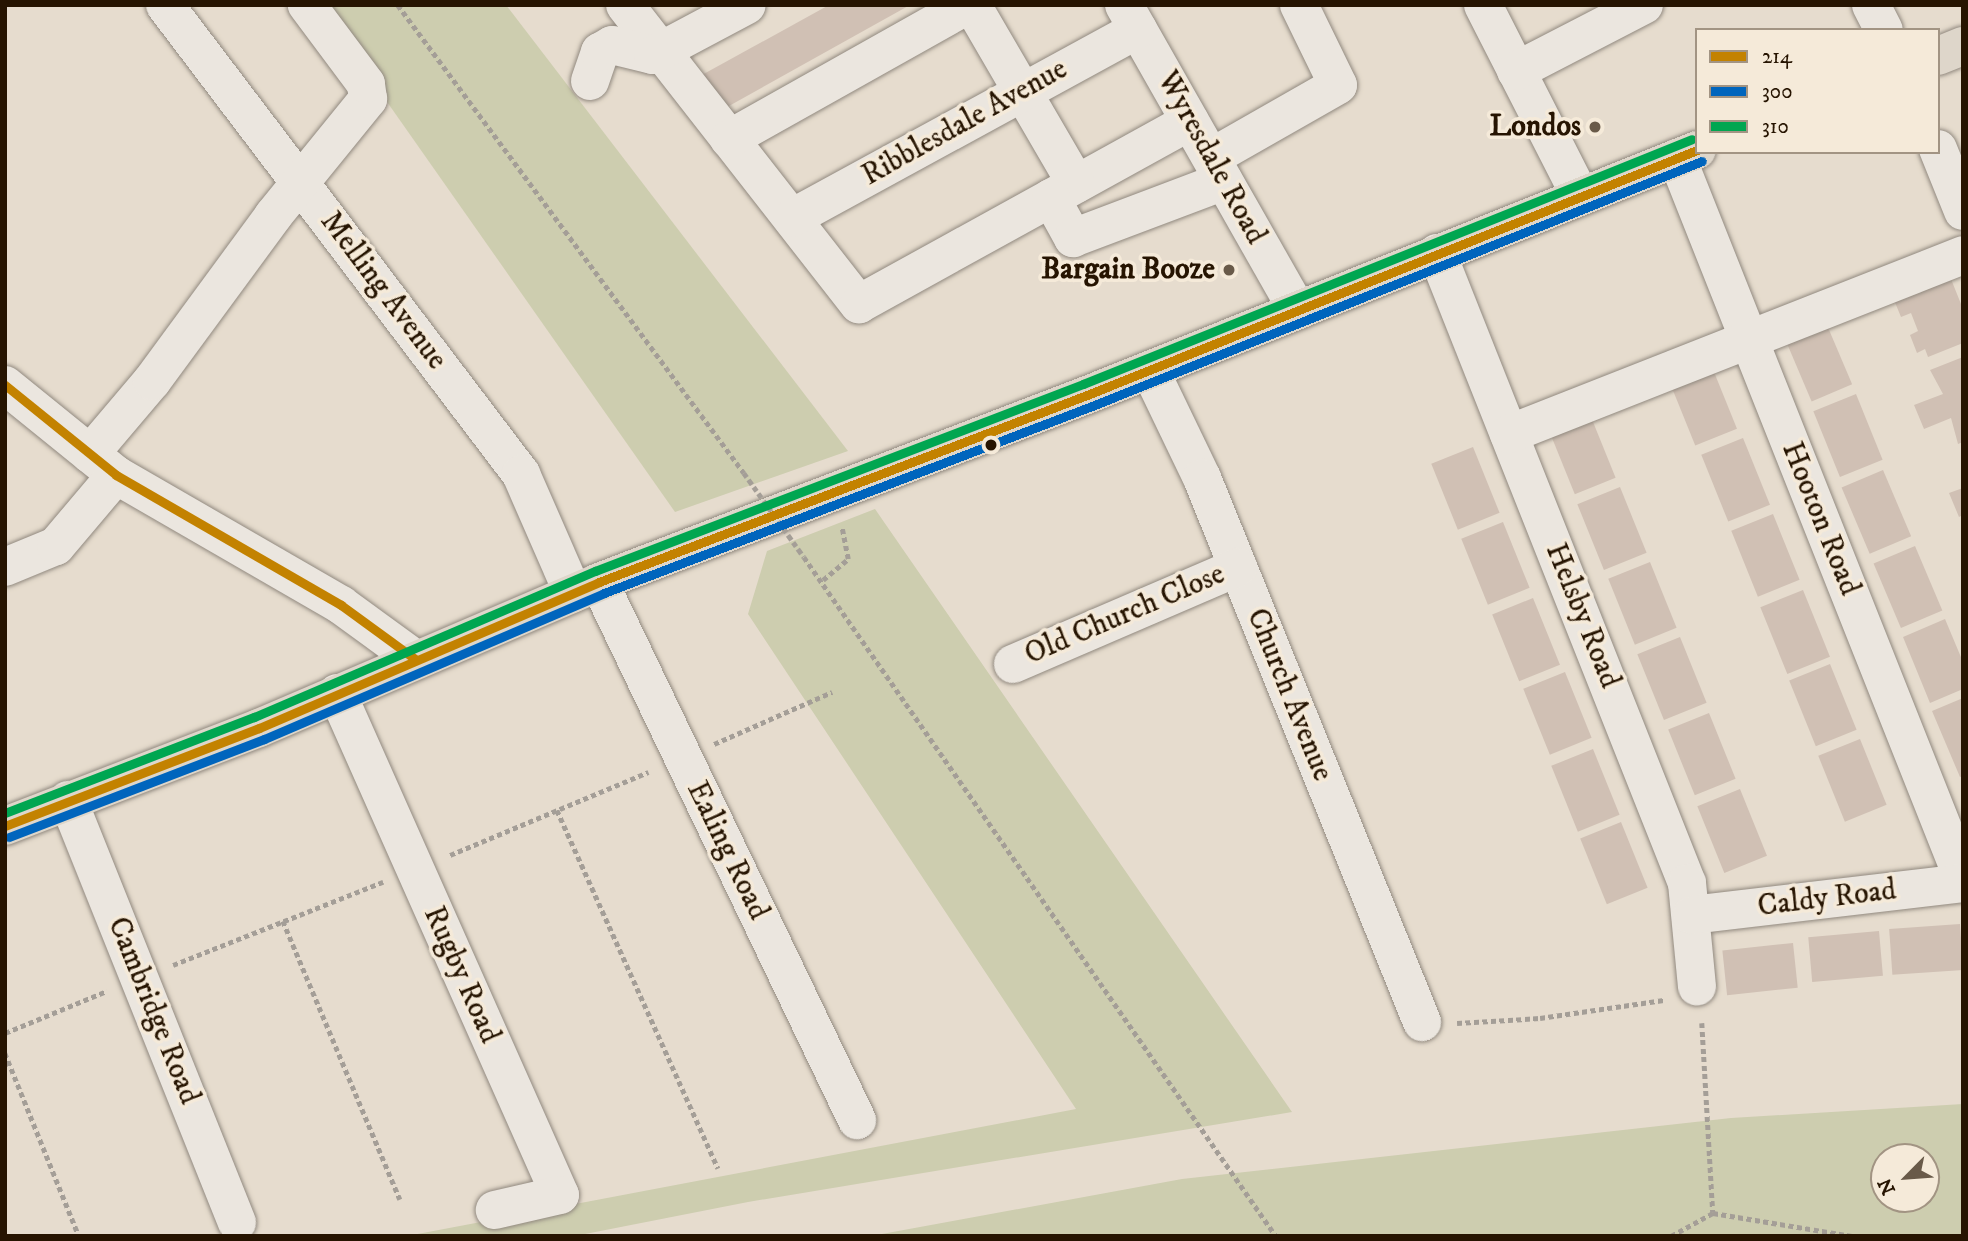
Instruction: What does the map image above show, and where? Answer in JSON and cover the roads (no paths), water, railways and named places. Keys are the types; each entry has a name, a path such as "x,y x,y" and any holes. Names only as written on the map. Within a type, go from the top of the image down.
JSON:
{"highway":[{"path":"1940,54 1963,46"},
{"path":"5,826 337,693 586,588 1150,370 1687,154"}],"street":[{"name":"Melling Avenue","path":"165,5 521,474 586,588"},
{"path":"5,567 56,546 152,381 301,182 368,99 366,84 307,5"},
{"path":"590,81 600,52 622,21 653,55 747,5"},
{"path":"729,139 970,5 1023,92 1063,191 1073,238 1218,169 1338,85 1299,5"},
{"path":"1483,5 1580,195"},
{"path":"1556,41 1626,5"},
{"path":"1516,71 1644,5"},
{"path":"1871,5 1883,28"},
{"name":"Ribblesdale Avenue","path":"792,218 1023,92 1131,17"},
{"name":"Wyresdale Road","path":"1131,17 1297,310"},
{"path":"662,51 859,304 1190,121"},
{"name":"Hooton Road","path":"1687,154 1749,339 1963,881"},
{"path":"1940,154 1963,211"},
{"name":"Helsby Road","path":"1437,253 1687,883 1692,915 1687,996"},
{"path":"1509,433 1963,255"},
{"name":"Church Avenue","path":"1150,370 1238,567 1422,1022"},
{"path":"5,385 103,465 341,605 415,659"},
{"name":"Old Church Close","path":"1013,664 1238,567"},
{"name":"Ealing Road","path":"586,588 857,1120"},
{"name":"Rugby Road","path":"337,693 560,1195 495,1210"},
{"name":"Cambridge Road","path":"68,800 237,1222"},
{"name":"Caldy Road","path":"1692,915 1963,881"}],"place":[{"name":"Londos","path":"1595,127"},
{"name":"Bargain Booze","path":"1229,270"}]}
